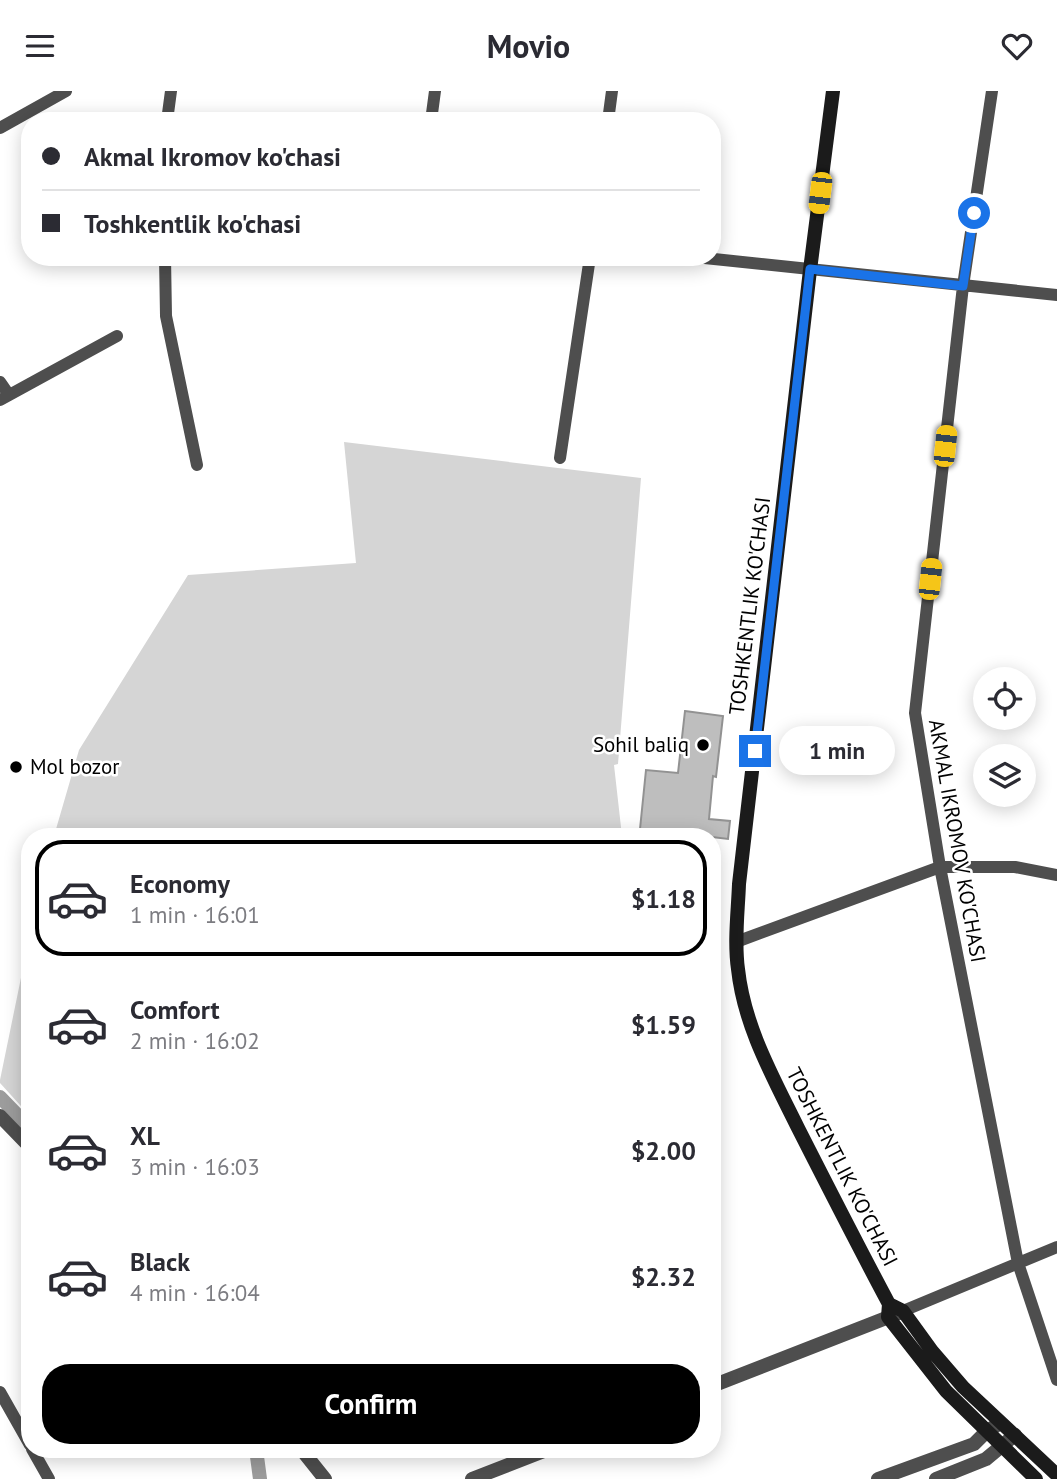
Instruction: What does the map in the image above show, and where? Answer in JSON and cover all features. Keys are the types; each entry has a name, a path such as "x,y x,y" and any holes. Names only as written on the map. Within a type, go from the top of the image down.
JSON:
{"main road":[{"name":"TOSHKENTLIK KO'CHASI","path":"833,91 739,884 736,942 738,971 748,1018 764,1058 889,1311 982,1436 996,1452 1036,1479"},
{"path":"889,1311 903,1311 932,1352 963,1387 1057,1475"}],"street":[{"path":"29,112 66,91"},
{"path":"168,112 171,91"},
{"path":"432,112 435,91"},
{"path":"609,112 612,91"},
{"name":"AKMAL IKROMOV KO'CHASI","path":"992,91 963,286 915,713 940,867 1018,1263 1057,1380"},
{"path":"0,128 21,116"},
{"path":"721,260 1057,295"},
{"path":"164,266 166,316 197,465"},
{"path":"560,458 589,266"},
{"path":"0,382 4,397 117,336"},
{"path":"736,942 940,867 1015,867 1057,875"},
{"path":"0,1116 21,1138"},
{"path":"903,1311 1057,1247"},
{"path":"721,1382 889,1311"},
{"path":"0,1392 21,1429"},
{"path":"878,1479 974,1444 1000,1423"},
{"path":"936,1479 996,1452 1015,1435"},
{"path":"37,1458 49,1479"},
{"path":"308,1458 325,1479"},
{"path":"472,1479 526,1458"}],"shaded area":[{"path":"344,442 641,478 618,764 614,765 621,828 56,828 79,750 188,575 356,563"},
{"path":"21,978 21,1106 0,1080"}],"building":[{"path":"685,711 723,716 709,819 730,821 728,839 721,838 721,828 640,828 646,770 678,773"}],"waterway":[{"path":"0,1097 21,1119"},
{"path":"257,1458 260,1479"}],"place":[{"name":"Sohil baliq","path":"703,745"},
{"name":"Mol bozor","path":"16,767"}],"route":[{"path":"755,751 810,269 963,286 974,213"}]}
